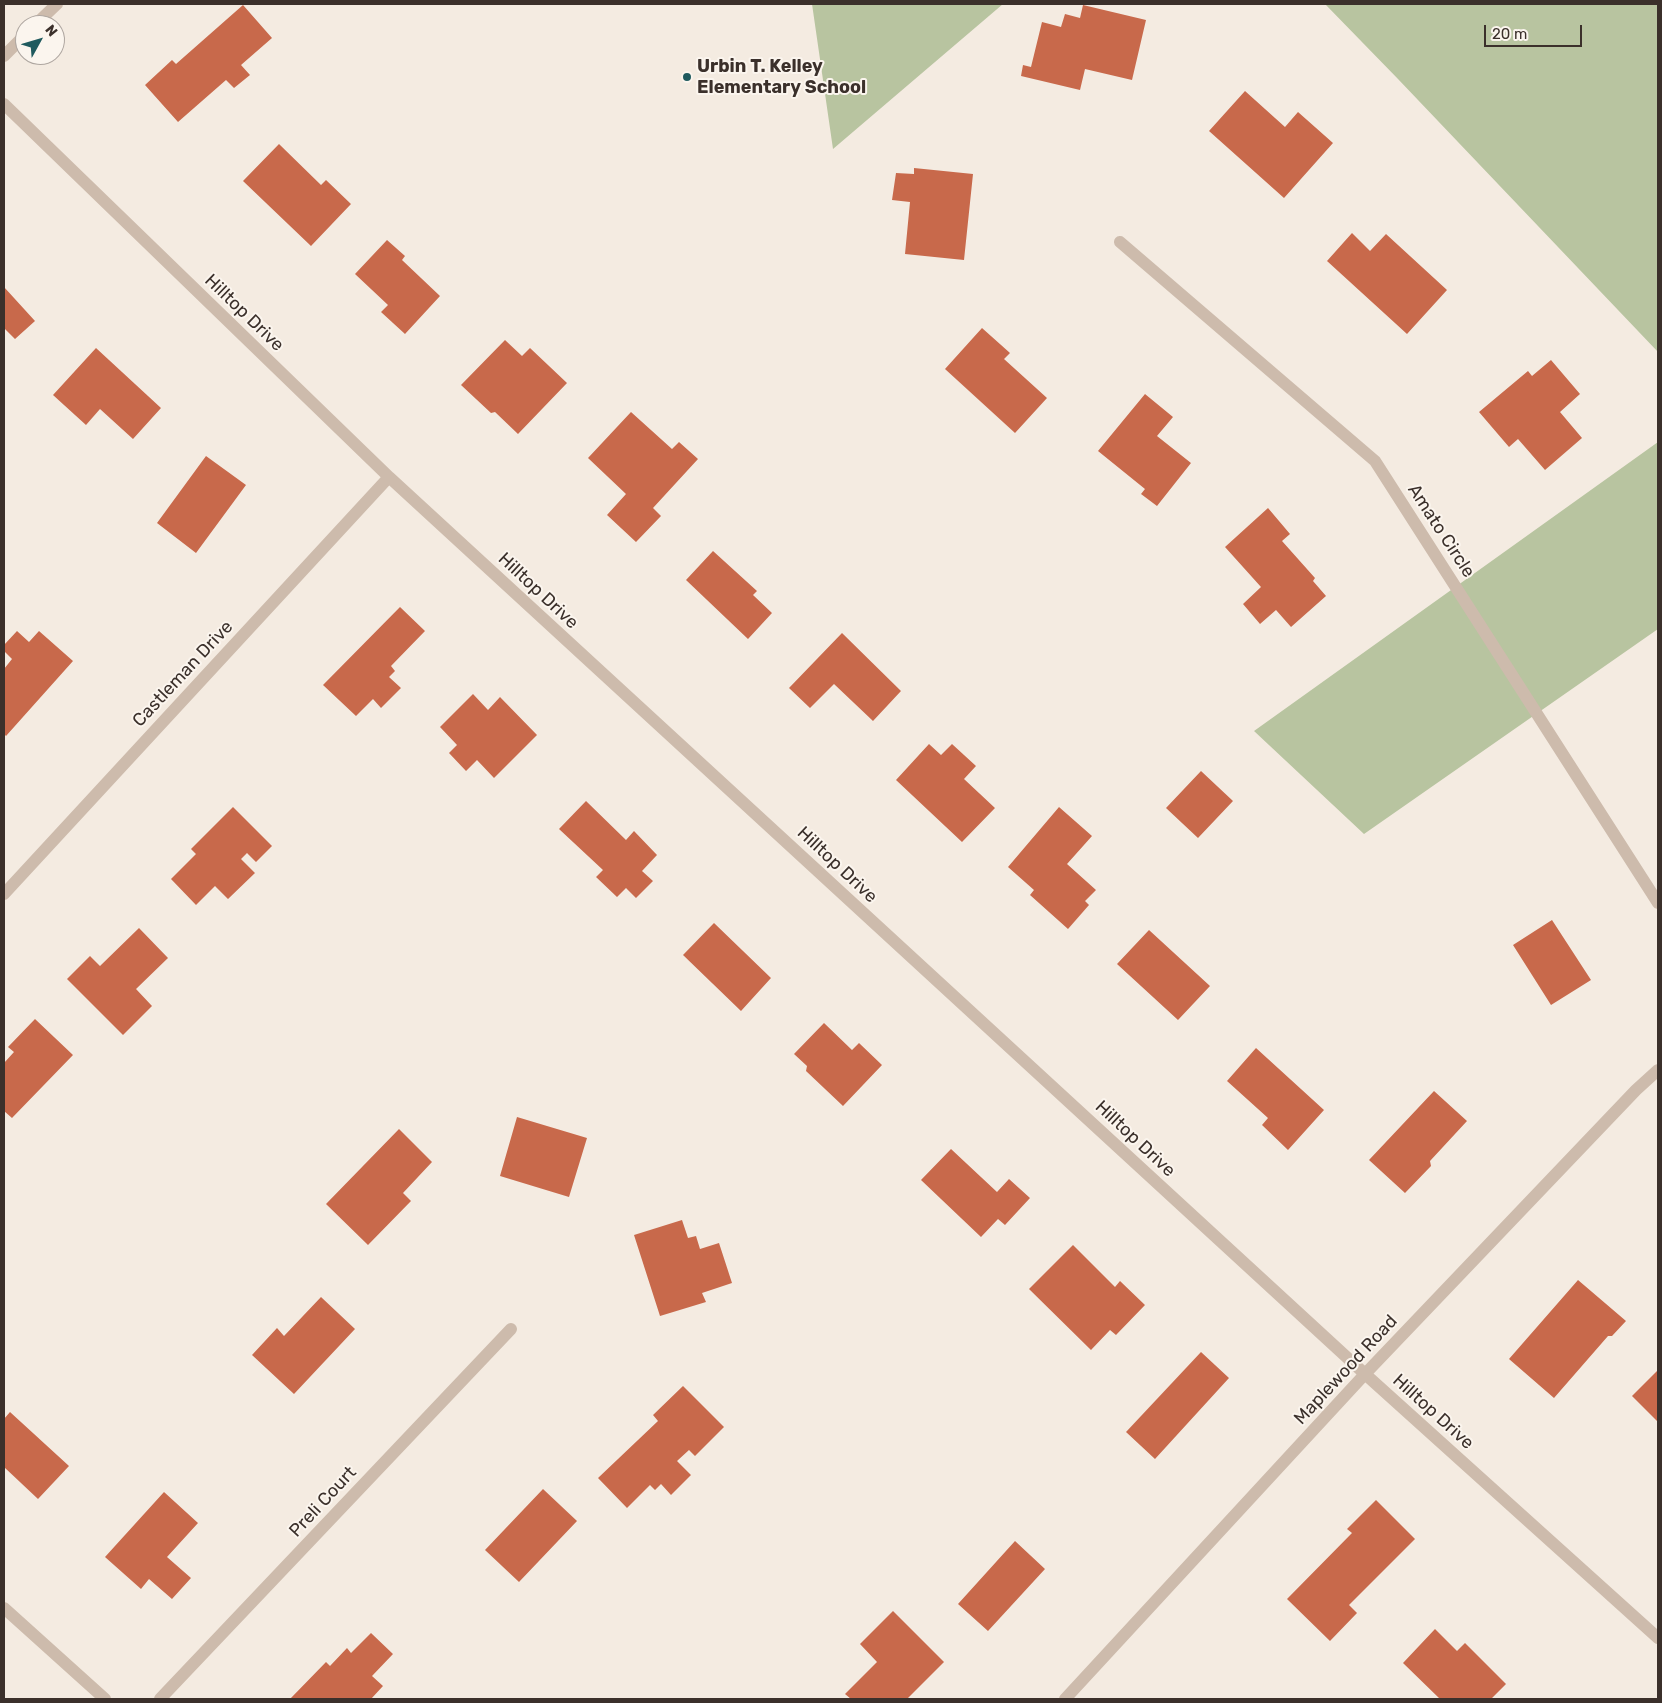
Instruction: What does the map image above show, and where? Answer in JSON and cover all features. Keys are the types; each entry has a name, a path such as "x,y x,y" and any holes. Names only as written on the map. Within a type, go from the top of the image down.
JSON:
{"street":[{"path":"45,15 57,4"},
{"path":"4,56 15,45"},
{"name":"Hilltop Drive","path":"4,104 389,477 1365,1374 1658,1638"},
{"name":"Amato Circle","path":"1120,242 1375,461 1658,903"},
{"name":"Castleman Drive","path":"4,894 389,477"},
{"name":"Maplewood Road","path":"1065,1699 1365,1374 1636,1090 1658,1070"},
{"name":"Preli Court","path":"160,1699 511,1329"},
{"path":"4,1608 105,1699"}],"green space":[{"path":"812,4 1003,4 833,149"},
{"path":"1325,4 1658,4 1658,352 1398,79"},
{"path":"1658,442 1658,629 1364,834 1254,731"}],"building":[{"path":"243,5 272,38 241,65 250,75 234,88 226,80 178,122 145,85 172,60 176,64"},
{"path":"1083,5 1146,20 1132,80 1085,69 1080,90 1021,76 1023,65 1031,67 1042,22 1061,27 1065,14 1080,18"},
{"path":"1245,91 1285,127 1298,112 1333,143 1284,198 1209,131"},
{"path":"279,144 321,185 326,180 351,204 311,246 243,181"},
{"path":"914,168 973,174 964,260 905,254 910,202 892,200 896,173 914,174"},
{"path":"1352,233 1370,251 1386,234 1447,290 1407,334 1327,261"},
{"path":"387,240 405,256 402,260 440,296 405,334 381,312 388,305 355,274"},
{"path":"4,287 35,321 15,339 4,328"},
{"path":"982,328 1010,353 1004,359 1047,398 1015,433 945,369"},
{"path":"505,340 522,356 530,348 567,383 518,434 495,412 491,413 461,385"},
{"path":"96,348 161,408 133,439 100,409 86,425 53,395"},
{"path":"1551,360 1580,394 1560,412 1582,438 1545,470 1518,439 1509,447 1479,412 1528,371 1532,376"},
{"path":"1145,394 1173,417 1157,436 1191,463 1157,506 1141,494 1145,489 1098,451"},
{"path":"631,412 672,449 679,442 698,459 653,508 661,516 636,542 607,515 626,494 588,458"},
{"path":"206,456 246,485 196,553 157,523"},
{"path":"1268,508 1290,534 1282,541 1315,578 1313,581 1326,596 1291,627 1276,610 1260,624 1243,604 1261,587 1225,547"},
{"path":"713,551 757,591 753,595 772,613 748,639 686,580"},
{"path":"400,607 425,631 391,666 395,671 389,677 401,688 381,708 373,699 356,716 323,685"},
{"path":"17,631 29,642 39,631 73,661 6,736 4,734 4,669 12,659 4,651 4,645"},
{"path":"842,633 901,691 873,721 834,684 810,708 789,688"},
{"path":"473,694 488,710 500,697 537,735 494,778 477,760 466,771 449,753 457,745 440,727"},
{"path":"929,744 941,755 952,744 976,766 964,779 995,808 962,842 896,780"},
{"path":"1201,771 1233,801 1198,838 1166,808"},
{"path":"586,801 626,840 634,831 657,855 642,871 653,881 636,898 626,888 617,897 596,877 603,870 559,829"},
{"path":"233,807 272,846 256,862 247,853 241,859 255,873 228,899 215,886 196,905 171,879 196,854 191,849"},
{"path":"1059,807 1092,836 1067,864 1096,890 1085,901 1089,905 1068,929 1030,895 1034,890 1008,867"},
{"path":"1552,920 1591,980 1551,1005 1513,945"},
{"path":"714,923 771,978 741,1011 683,955"},
{"path":"139,928 168,958 136,989 152,1006 123,1035 67,979 90,956 100,966"},
{"path":"1149,930 1210,986 1178,1020 1117,964"},
{"path":"35,1019 73,1055 12,1118 4,1111 4,1063 14,1052 8,1047"},
{"path":"824,1023 852,1050 859,1043 882,1065 843,1106 806,1071 807,1066 794,1054"},
{"path":"1256,1048 1324,1110 1288,1150 1262,1125 1268,1118 1227,1081"},
{"path":"1434,1091 1467,1121 1430,1161 1431,1166 1405,1193 1369,1160"},
{"path":"517,1117 587,1138 569,1197 500,1176"},
{"path":"399,1129 432,1162 403,1193 411,1201 368,1245 326,1204"},
{"path":"951,1149 997,1192 1009,1179 1030,1198 1005,1225 998,1219 981,1237 921,1180"},
{"path":"682,1220 688,1238 696,1236 700,1249 719,1243 732,1283 702,1293 706,1302 660,1316 634,1235"},
{"path":"1073,1245 1115,1287 1120,1281 1145,1305 1116,1335 1110,1330 1091,1350 1029,1289"},
{"path":"1578,1280 1626,1321 1612,1336 1608,1336 1554,1398 1509,1359"},
{"path":"321,1297 355,1329 294,1394 252,1355 277,1328 284,1336"},
{"path":"1201,1352 1229,1378 1155,1459 1126,1432"},
{"path":"1658,1370 1658,1422 1632,1396"},
{"path":"683,1386 724,1427 695,1456 689,1450 677,1461 691,1475 671,1495 661,1484 655,1490 650,1485 627,1508 598,1478 658,1421 653,1415"},
{"path":"10,1412 69,1466 38,1499 4,1467 4,1419"},
{"path":"543,1489 577,1521 519,1582 485,1550"},
{"path":"164,1492 198,1523 167,1557 191,1578 172,1599 149,1579 141,1589 105,1557"},
{"path":"1376,1500 1415,1539 1349,1605 1357,1613 1330,1641 1287,1599 1352,1533 1347,1529"},
{"path":"1015,1541 1045,1569 988,1631 958,1604"},
{"path":"893,1611 944,1662 907,1699 851,1699 845,1694 877,1662 860,1644"},
{"path":"1435,1629 1457,1651 1465,1643 1506,1684 1491,1699 1440,1699 1403,1663"},
{"path":"371,1633 393,1654 372,1676 383,1686 371,1699 290,1699 326,1662 330,1666 347,1648 351,1653"}],"place":[{"name":"Urbin T. Kelley Elementary School","path":"687,77"}]}
